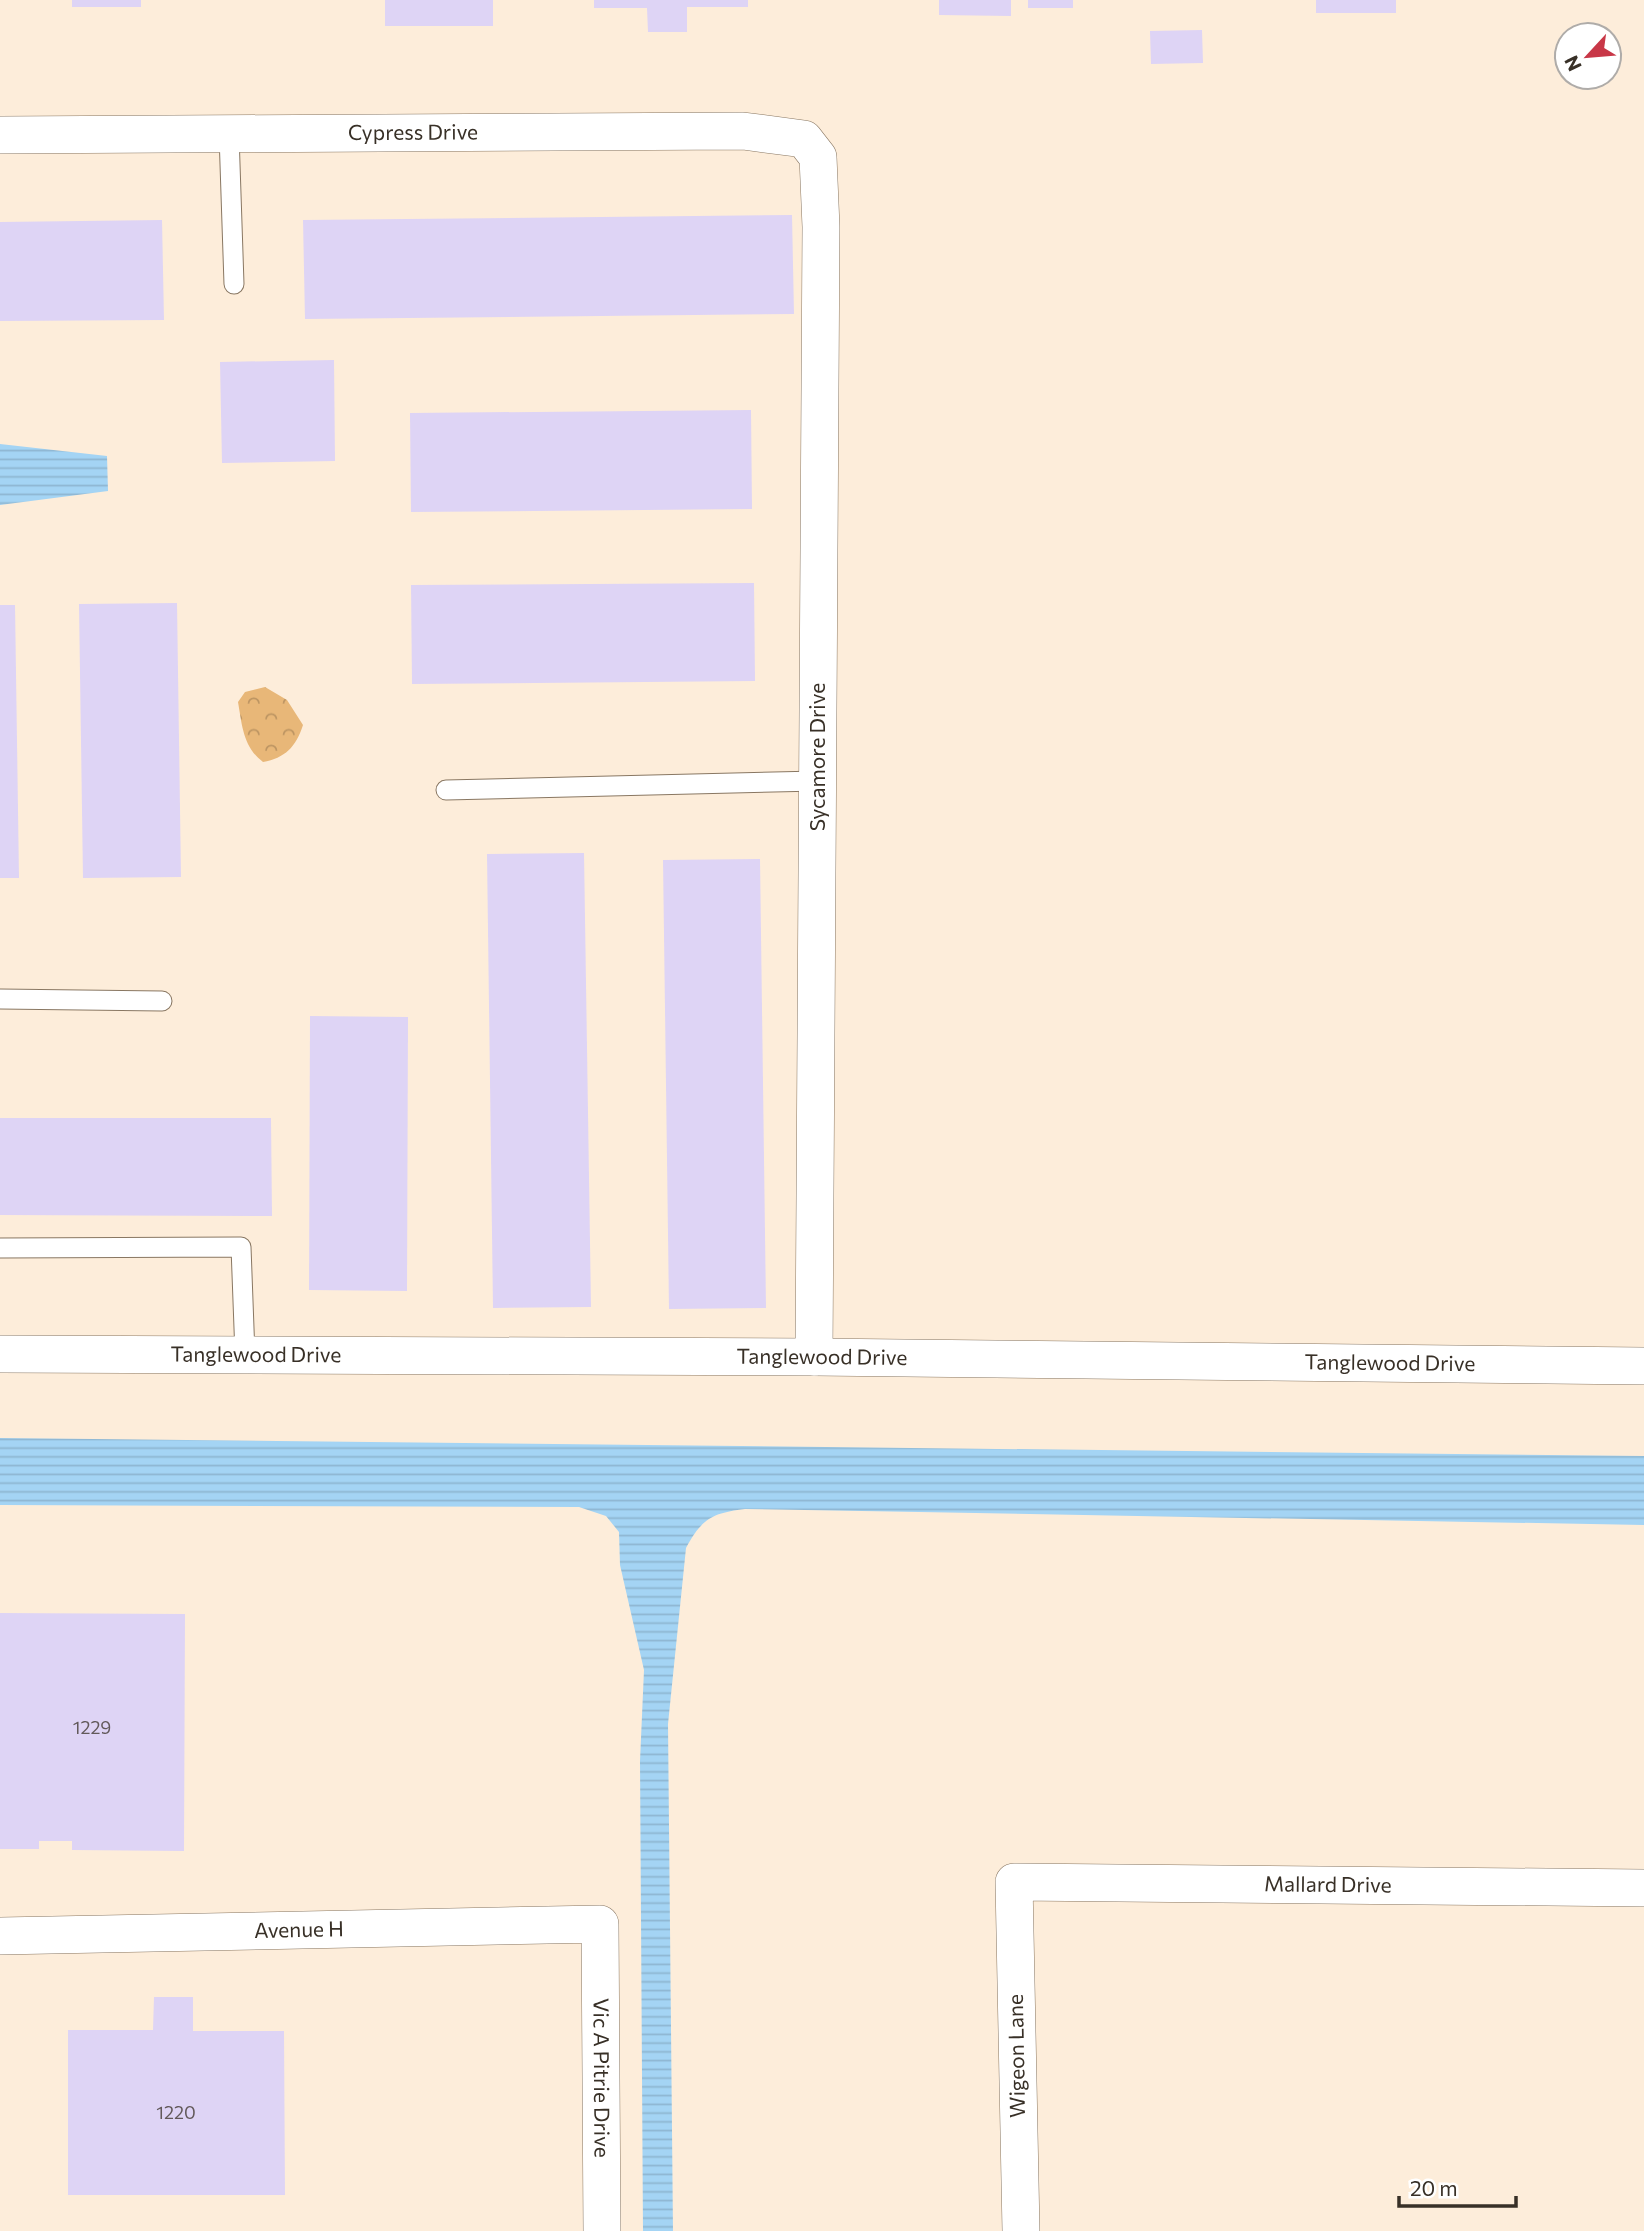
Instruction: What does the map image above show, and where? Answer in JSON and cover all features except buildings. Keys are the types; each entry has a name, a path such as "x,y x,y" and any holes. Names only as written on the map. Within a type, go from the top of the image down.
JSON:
{"street":[{"name":"Cypress Drive","path":"0,135 743,131 804,139 818,157"},
{"name":"Sycamore Drive","path":"814,1357 821,227 818,157"},
{"name":"Tanglewood Drive","path":"0,1354 814,1357 1644,1366"},
{"name":"Mallard Drive","path":"1014,1882 1644,1888"},
{"name":"Wigeon Lane","path":"1014,1882 1021,2231"},
{"name":"Avenue H","path":"0,1936 600,1924"},
{"name":"Vic A Pitrie Drive","path":"600,1924 602,2231"}],"lane":[{"path":"229,134 234,284"},
{"path":"446,790 818,781"},
{"path":"0,999 162,1001"},
{"path":"0,1248 241,1247 245,1355"}],"green space":[{"path":"265,687 287,700 303,725 289,750 278,758 263,762 247,742 238,702 245,692"}],"water":[{"path":"0,444 107,456 108,491 0,505"},
{"path":"0,1438 1644,1456 1644,1525 745,1509 716,1515 710,1519 697,1530 686,1548 668,1724 673,2231 643,2231 640,1761 644,1670 620,1565 619,1532 606,1516 579,1507 0,1505"}]}
